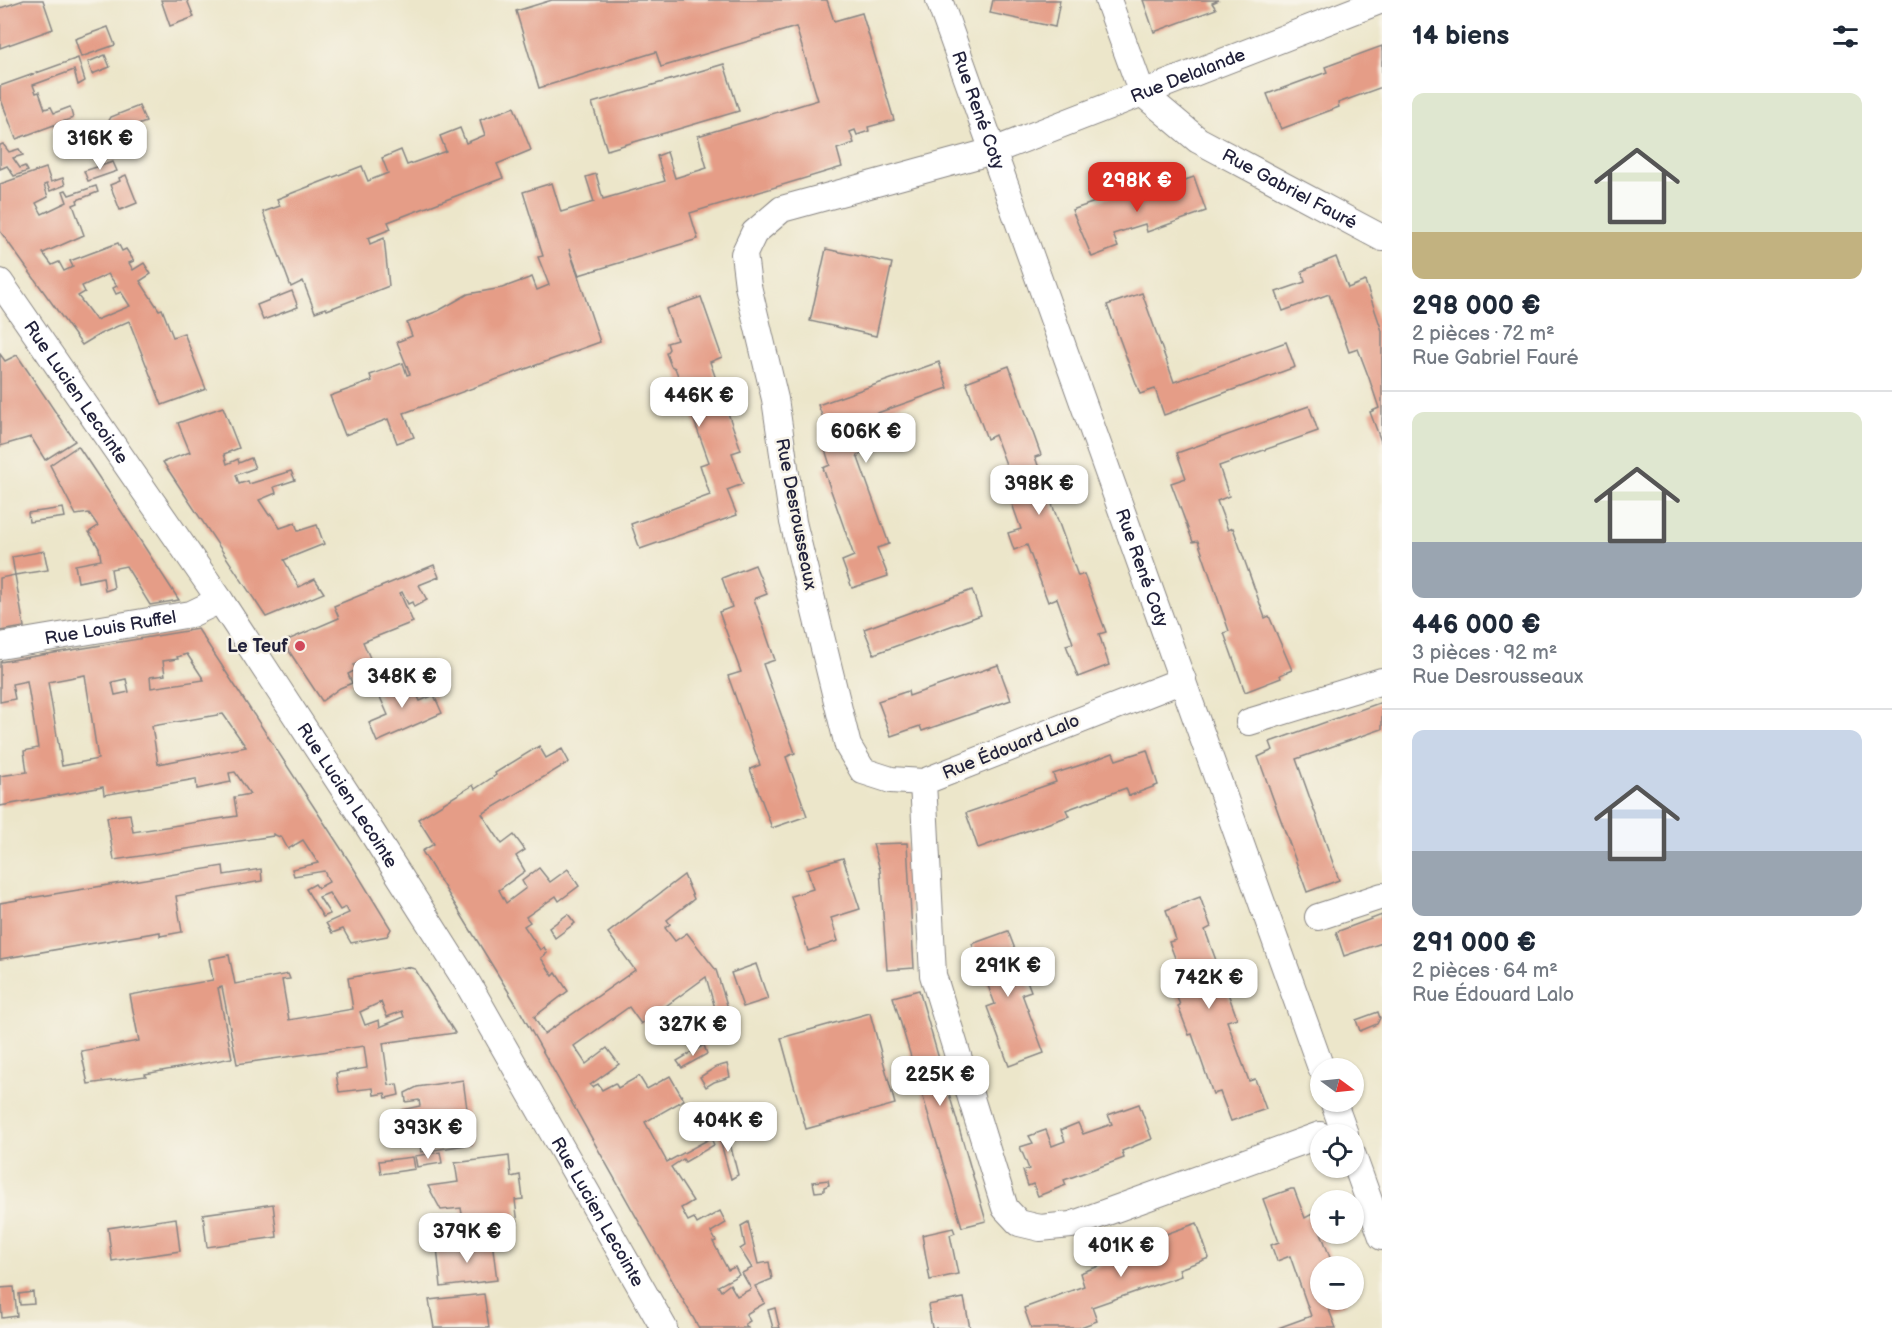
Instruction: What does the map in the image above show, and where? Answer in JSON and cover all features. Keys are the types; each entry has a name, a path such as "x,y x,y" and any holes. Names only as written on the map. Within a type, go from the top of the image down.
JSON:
{"street":[{"name":"Rue René Coty","path":"939,0 1318,1058"},
{"path":"1108,0 1142,93"},
{"name":"Rue Delalande","path":"993,151 1382,0"},
{"name":"Rue Gabriel Fauré","path":"1142,93 1198,140 1382,238"},
{"name":"Rue Desrousseaux","path":"923,782 891,780 863,771 848,746 793,522 775,399 748,286 744,254 754,233 782,209 993,151"},
{"name":"Rue Lucien Lecointe","path":"0,282 220,600 366,823 468,984 664,1328"},
{"name":"Rue Louis Ruffel","path":"0,646 191,614 220,600"},
{"name":"Rue Édouard Lalo","path":"1183,680 923,782 933,975 1005,1208 1019,1223 1040,1228 1071,1225 1310,1141"},
{"path":"1249,722 1382,681"},
{"path":"1318,917 1382,896"},
{"path":"1361,1178 1382,1237"}],"building":[{"path":"24,0 43,0 53,29 0,48 0,8"},
{"path":"161,0 187,0 194,17 170,26"},
{"path":"552,0 827,0 834,21 862,13 894,120 868,127 869,131 857,135 855,130 850,132 854,143 837,149 842,167 690,213 698,239 579,275 569,249 600,342 404,413 414,437 397,443 388,419 345,435 330,396 372,381 370,375 403,363 407,375 410,374 397,342 412,336 407,323 438,311 468,294 502,288 532,277 537,290 549,285 538,257 543,256 523,192 552,183 561,212 594,202 586,177 596,174 603,199 665,181 657,156 667,152 675,178 707,168 698,136 818,100 796,27 661,67 656,52 539,88 516,11"},
{"path":"993,0 1060,0 1055,27 990,13"},
{"path":"1143,0 1219,0 1212,3 1216,9 1154,32"},
{"path":"108,27 115,45 81,57 75,39"},
{"path":"1382,46 1382,87 1338,103 1339,107 1281,129 1267,94 1327,72 1325,67"},
{"path":"105,55 110,67 92,74 88,62"},
{"path":"78,58 85,81 78,85 74,70 33,85 36,93 39,92 45,109 51,107 54,113 70,107 73,118 16,139 0,97 0,86"},
{"path":"724,64 739,111 607,150 592,103"},
{"path":"139,106 146,122 109,135 106,126 111,117"},
{"path":"514,107 531,150 497,164 503,178 388,222 391,229 368,238 370,244 384,238 389,286 327,310 326,308 315,312 303,281 291,287 263,212 280,206 277,199 362,166 368,181 388,173 382,158 401,150 407,165 446,151 440,136 460,128 466,143 485,135 480,120"},
{"path":"3,144 9,152 19,149 23,155 13,158 20,168 25,166 28,171 14,176 7,166 0,169 0,145"},
{"path":"113,162 117,171 88,181 84,171"},
{"path":"46,168 51,182 63,178 65,185 50,191 47,184 44,185 48,197 36,203 42,214 67,202 63,191 66,190 69,195 96,186 98,192 77,200 78,203 73,205 84,235 43,253 52,265 59,262 64,271 73,267 70,261 118,243 122,251 126,249 134,261 129,263 133,270 144,263 151,274 140,281 159,310 162,309 173,337 184,333 206,389 162,405 129,321 82,345 0,231 0,184","holes":["108,274 117,286 113,288 116,294 121,292 130,306 96,320 78,296 85,292 82,286"]},
{"path":"126,175 137,203 120,210 110,185 120,181 119,178"},
{"path":"1194,177 1206,211 1147,232 1145,224 1113,234 1118,247 1092,257 1072,210 1132,189 1135,197"},
{"path":"826,249 892,263 876,336 810,321"},
{"path":"1336,257 1348,288 1365,281 1382,331 1382,444 1370,412 1379,408 1369,378 1358,349 1349,352 1329,294 1283,311 1276,292 1305,282 1302,271"},
{"path":"292,291 298,307 263,320 257,305"},
{"path":"1142,293 1174,382 1286,342 1295,367 1164,415 1155,389 1140,394 1107,305"},
{"path":"701,297 722,357 710,362 741,450 732,453 743,484 727,490 737,515 640,549 631,524 710,495 700,465 709,462 677,373 671,366 666,353 669,349 667,343 677,340 666,309"},
{"path":"0,354 5,361 17,355 75,441 45,460 31,437 0,446"},
{"path":"939,362 948,388 852,422 863,453 857,455 889,544 877,548 888,576 852,588 842,561 854,556 823,468 830,465 820,434 828,431 818,405"},
{"path":"1009,366 1041,455 1035,457 1078,576 1084,574 1106,632 1099,634 1109,665 1078,677 1066,645 1073,643 1057,598 1048,602 1027,545 1014,550 1008,533 1021,529 1000,470 1007,467 995,435 987,439 966,382"},
{"path":"1309,406 1318,431 1219,466 1229,496 1217,501 1228,530 1233,528 1265,618 1269,616 1292,670 1280,675 1281,678 1245,692 1224,633 1229,631 1198,541 1193,542 1171,483 1186,478 1177,453"},
{"path":"223,407 239,448 224,454 227,464 238,459 239,463 251,458 255,468 236,475 239,484 248,481 249,484 291,471 295,480 274,487 276,493 259,500 280,528 295,523 298,531 317,525 324,544 284,560 299,587 315,579 324,593 266,617 163,462 190,452 178,423"},
{"path":"78,446 179,600 150,605 126,566 111,569 114,588 105,591 103,577 78,582 75,565 101,560 99,548 89,532 98,526 89,513 76,515 50,465"},
{"path":"63,508 65,517 29,522 28,513"},
{"path":"44,551 48,570 15,575 12,557"},
{"path":"434,565 439,577 419,585 427,600 414,607 412,602 408,604 402,592 400,593 413,622 363,642 370,658 354,665 356,670 348,674 352,683 340,688 322,701 283,642 339,618 334,606"},
{"path":"755,565 767,594 754,599 775,660 763,664 795,753 786,757 807,816 772,828 750,769 760,765 728,676 741,672 719,612 732,607 722,578"},
{"path":"15,575 24,627 0,631 0,578"},
{"path":"972,590 981,615 874,654 864,629"},
{"path":"198,629 353,867 391,929 387,936 351,943 343,929 332,933 326,923 349,913 346,907 340,910 329,893 319,897 330,914 323,917 306,889 315,884 318,888 329,882 324,871 294,876 292,869 318,863 303,840 288,849 282,838 273,834 273,836 114,860 107,817 130,814 133,832 237,816 234,797 250,794 235,772 229,773 231,782 197,789 196,779 104,795 103,787 0,806 0,776 27,772 24,751 38,748 27,681 12,684 15,699 0,702 0,662","holes":["187,654 204,680 151,688 150,677 165,675 163,661 178,659 177,657","85,675 98,759 62,766 48,682","126,679 129,692 115,695 112,682","223,714 246,747 158,764 152,726"]},
{"path":"998,665 1011,700 922,731 920,726 891,736 878,701 908,691 909,696"},
{"path":"408,675 420,701 434,695 442,713 377,742 369,723 388,715 376,688"},
{"path":"1382,702 1382,729 1296,759 1339,880 1307,892 1258,757 1273,750 1270,742"},
{"path":"539,746 546,758 562,749 569,762 482,814 502,844 514,835 525,850 516,856 525,871 499,890 506,903 526,888 522,881 539,868 550,882 568,869 579,886 559,901 556,896 526,917 530,922 524,926 540,950 544,947 547,953 541,958 553,976 556,973 568,991 534,1017 544,1034 635,970 608,933 684,875 694,899 667,920 670,924 665,928 675,941 687,933 716,970 733,1024 714,1030 708,1011 715,1008 706,977 641,1024 629,1007 574,1046 586,1064 607,1048 619,1064 590,1085 592,1087 598,1084 602,1090 615,1083 618,1088 639,1076 647,1089 670,1076 684,1100 645,1122 667,1162 711,1138 714,1145 685,1162 683,1159 671,1167 693,1201 681,1208 688,1221 694,1218 697,1224 720,1211 726,1223 711,1232 716,1241 713,1242 728,1270 735,1267 739,1275 718,1286 721,1291 730,1284 737,1296 751,1289 742,1273 752,1268 740,1249 745,1246 741,1226 748,1222 758,1264 769,1262 772,1279 755,1286 765,1303 746,1314 750,1321 745,1324 748,1328 699,1328 516,1004 422,851 434,844 418,819 473,785 475,789 496,775 495,773"},
{"path":"1147,750 1158,785 1129,796 1126,788 1066,810 1069,816 978,848 966,813 1056,782 1053,774 1113,753 1116,760"},
{"path":"907,843 914,968 887,970 880,870 873,844"},
{"path":"843,858 860,909 831,918 838,941 808,951 791,896 813,889 807,869"},
{"path":"223,866 224,875 261,869 262,881 176,896 182,932 160,936 160,932 0,959 0,903"},
{"path":"1200,897 1211,927 1205,930 1237,1018 1227,1021 1249,1081 1255,1079 1266,1109 1231,1121 1220,1092 1213,1094 1168,975 1180,971 1169,942 1176,940 1166,910"},
{"path":"568,914 575,923 555,938 549,928"},
{"path":"1382,915 1382,943 1344,956 1336,932"},
{"path":"1008,931 1031,991 1022,994 1044,1053 1009,1066 987,1007 995,1004 972,944"},
{"path":"229,955 235,984 288,974 290,979 282,980 289,1020 353,1009 348,978 407,967 415,969 455,1033 383,1043 389,1085 397,1084 399,1095 386,1098 385,1093 374,1095 373,1088 339,1092 336,1073 367,1068 364,1046 237,1064 222,987 218,988 232,1058 145,1074 146,1076 88,1084 81,1051 139,1041 130,995 213,980 209,959","holes":["381,1002 387,1017 402,1011 404,1017 380,1027 379,1020 365,1025 360,1012"]},
{"path":"756,964 768,999 743,1007 731,973"},
{"path":"919,990 986,1221 962,1227 893,997"},
{"path":"1378,1012 1380,1018 1377,1024 1360,1031 1356,1020"},
{"path":"870,1013 895,1104 806,1129 781,1038"},
{"path":"704,1045 707,1054 682,1068 677,1061"},
{"path":"727,1064 730,1077 706,1087 700,1077 716,1067"},
{"path":"463,1080 472,1144 421,1152 419,1136 407,1139 401,1110 420,1106 419,1100 406,1102 405,1093 417,1087"},
{"path":"1139,1104 1152,1139 1122,1151 1124,1158 1064,1180 1066,1185 1038,1196 1033,1184 1028,1186 1023,1171 1029,1169 1020,1147 1033,1143 1029,1136 1046,1130 1052,1146 1065,1141 1061,1130 1078,1123 1083,1134 1112,1124 1108,1115"},
{"path":"726,1128 738,1175 731,1179 718,1133"},
{"path":"440,1152 442,1163 417,1167 415,1156"},
{"path":"509,1156 511,1177 520,1175 523,1199 515,1200 518,1224 465,1231 461,1208 441,1210 428,1186 458,1182 455,1163"},
{"path":"413,1157 415,1169 381,1174 379,1161"},
{"path":"828,1180 829,1185 824,1187 824,1191 815,1192 813,1182"},
{"path":"1294,1189 1305,1218 1310,1215 1310,1244 1325,1244 1329,1256 1310,1256 1310,1310 1329,1310 1336,1328 1278,1328 1311,1316 1290,1256 1277,1261 1271,1245 1279,1242 1263,1199"},
{"path":"273,1204 277,1237 207,1247 203,1214"},
{"path":"176,1218 180,1251 112,1261 108,1228"},
{"path":"1197,1223 1209,1258 1179,1269 1181,1276 1092,1307 1097,1321 1078,1328 1031,1328 1024,1308 1084,1286 1080,1273 1110,1262 1107,1255"},
{"path":"953,1228 955,1233 950,1235 958,1274 930,1280 922,1235"},
{"path":"492,1241 497,1280 441,1287 437,1247"},
{"path":"14,1287 17,1316 2,1318 0,1288"},
{"path":"33,1292 34,1304 20,1305 19,1294"},
{"path":"484,1294 489,1328 434,1328 429,1300"},
{"path":"964,1298 970,1328 932,1328 928,1305"},
{"path":"775,1308 780,1328 773,1328 768,1310"}],"place":[{"name":"Le Teuf","path":"300,646"}]}
